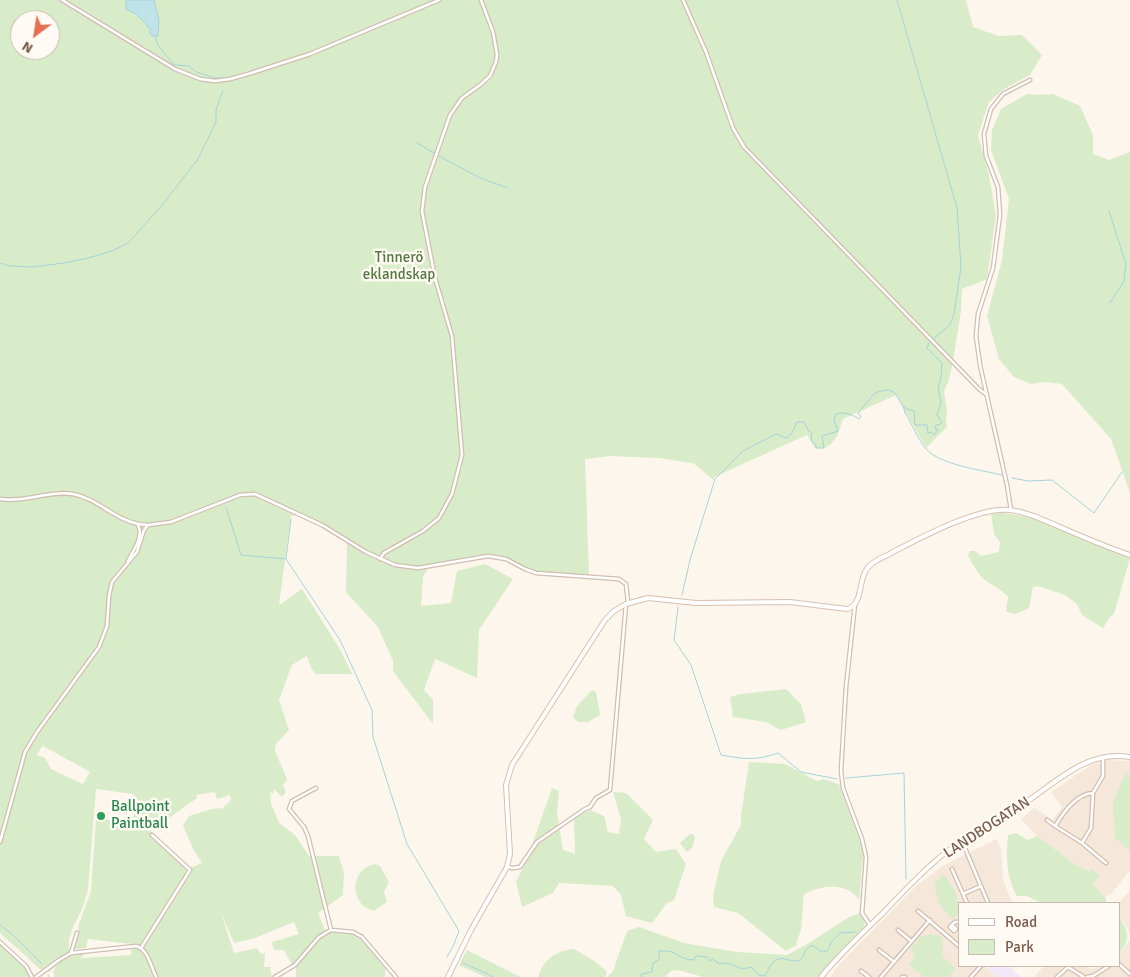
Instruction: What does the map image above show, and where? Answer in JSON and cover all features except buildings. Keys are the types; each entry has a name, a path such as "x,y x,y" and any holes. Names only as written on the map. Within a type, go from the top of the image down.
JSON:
{"street":[{"path":"62,0 176,69 200,79 215,81 248,74 310,54 439,0"},
{"path":"380,558 384,553 432,526 439,518 452,494 462,455 452,336 435,278 422,211 425,187 452,110 462,98 485,81 495,66 497,54 493,32 481,0"},
{"path":"683,0 706,52 733,128 744,147 979,389 987,395"},
{"path":"1011,510 978,351 976,327 978,314 993,268 1000,205 998,187 986,156 984,134 991,109 1003,94 1030,80"},
{"path":"0,499 18,500 54,494 74,494 121,518 137,524 148,525 171,522 240,495 255,494 322,525 395,565 418,568 482,556 501,557 536,573 620,579 626,584 627,604 611,788 596,798 590,807 537,842 520,867 507,867"},
{"path":"870,926 862,913 866,857 862,839 843,788 841,771 855,604 863,574 874,562 918,539 989,511 1011,510 1038,517 1130,555"},
{"path":"127,564 140,534 140,528 137,524"},
{"path":"0,842 25,752 37,732 99,647 106,626 110,588 116,576 137,552 144,530 148,525"},
{"path":"448,977 507,867 510,854 506,785 510,769 606,620 614,611 640,600 657,598 696,603 790,602 847,609 855,604"},
{"path":"1082,843 1091,828 1094,793 1103,776 1103,757"},
{"name":"LANDBOGATAN","path":"822,977 835,960 928,868 962,841 1020,807 1077,767 1091,760 1103,757 1130,757"},
{"path":"316,788 292,801 289,809 301,823 308,836 331,930"},
{"path":"1055,826 1071,805 1084,795 1094,793"},
{"path":"1047,820 1082,843 1106,863"},
{"path":"141,948 190,870 152,835"},
{"path":"962,841 988,902"},
{"path":"952,869 967,902"},
{"path":"963,894 981,886"},
{"path":"918,911 958,945"},
{"path":"880,977 930,920"},
{"path":"952,925 958,922"},
{"path":"275,977 295,965 319,937 331,930 353,932 362,937 396,977"},
{"path":"898,930 911,941"},
{"path":"71,953 77,933"},
{"path":"0,942 26,966 34,977 71,953 136,946 145,951 156,977"},
{"path":"879,950 893,961"},
{"path":"1120,965 1130,974"},
{"path":"1057,977 1067,967"},
{"path":"1070,967 1085,977 1093,976 1107,967"},
{"path":"861,971 869,977"}],"shaded area":[{"path":"1108,760 1130,761 1130,775 1125,774 1115,837 1130,851 1130,870 1112,893 1105,897 1093,885 1100,875 1092,869 1090,872 1075,864 1037,836 1021,819 1034,808 1053,820 1062,807 1051,792 1091,765"},
{"path":"997,839 1001,849 1003,879 1013,902 958,902 958,898 952,919 958,916 958,967 985,967 998,977 949,977 956,969 915,957 908,965 924,977 830,977 838,966 914,888 942,866"},
{"path":"1130,890 1130,934 1120,918 1120,902"},
{"path":"1130,940 1130,977 1034,977 1043,967 1088,967 1091,969 1120,967 1120,953"},
{"path":"990,967 1010,967 1021,977 998,977 988,969"}],"green space":[{"name":"Tinnerö eklandskap","path":"0,0 966,0 973,27 998,36 1022,35 1042,55 1030,75 1004,89 989,102 978,135 989,175 996,215 987,279 962,289 961,311 953,361 949,380 944,391 947,427 926,448 896,395 843,419 834,440 827,447 815,448 807,435 714,477 715,481 693,463 659,458 610,456 585,459 589,576 538,573 497,557 483,555 429,567 423,577 421,606 451,603 457,571 485,564 513,579 479,630 477,678 435,659 424,690 433,700 433,724 393,671 393,661 378,627 346,592 347,542 355,545 299,514 291,516 279,605 302,589 341,651 352,674 316,674 311,668 307,656 292,665 279,700 289,730 276,744 275,751 287,779 283,785 286,792 282,797 274,789 273,794 270,792 271,804 279,823 295,835 309,856 339,856 344,873 343,895 318,913 325,930 292,965 284,950 274,950 272,942 299,934 294,922 255,938 234,943 221,913 234,953 257,948 261,954 265,953 264,967 270,967 272,977 55,977 53,972 56,966 49,972 47,970 75,954 86,952 81,958 131,955 131,944 88,939 86,948 75,949 79,924 91,891 96,819 132,821 138,800 133,794 96,789 88,889 83,907 69,939 69,951 41,970 0,933","holes":["44,743 43,746 90,772 83,784 51,769 45,758 37,755","215,792 217,799 230,795 231,800 223,808 212,809 189,816 183,825 193,849 202,863 188,869 151,835 150,818 163,822 197,798 196,795"]},
{"path":"1027,94 1053,94 1080,106 1093,135 1093,154 1109,160 1130,152 1130,493 1111,439 1062,384 1045,382 1031,384 1014,377 999,359 987,316 1002,260 1009,199 991,150 992,130 1001,109"},
{"path":"991,513 1028,517 1130,558 1114,614 1103,628 1082,615 1077,604 1065,595 1038,586 1033,587 1029,608 1016,614 1006,612 1008,597 982,577 968,555 970,551 975,551 981,556 999,552 1000,542 994,534"},
{"path":"786,689 801,704 806,722 781,730 766,722 733,717 730,697"},
{"path":"592,690 596,692 600,715 588,722 578,722 573,717 577,706"},
{"path":"749,762 785,764 817,781 823,779 839,784 861,844 863,855 859,900 848,890 834,887 826,887 804,894 801,930 796,943 798,944 786,951 738,913 714,907 713,896 721,861 741,825"},
{"path":"1125,774 1130,775 1130,851 1115,838 1113,802"},
{"path":"552,788 559,791 557,812 563,850 575,854 574,818 590,810 604,816 608,832 619,834 621,819 613,792 626,793 653,820 644,839 656,852 676,849 686,864 674,900 667,903 652,923 626,916 621,895 613,886 559,883 553,893 522,907 516,882 527,859"},
{"path":"1016,833 1028,840 1037,836 1075,864 1090,872 1092,869 1100,875 1093,885 1105,897 1107,902 1039,902 1027,896 1017,896 1009,874 1007,859 1008,835"},
{"path":"690,834 693,834 695,837 692,848 687,852 680,843"},
{"path":"375,864 380,866 389,882 384,892 387,902 374,911 364,907 360,902 357,896 356,884 360,873"},
{"path":"943,874 951,884 957,897 958,916 952,919 939,904 934,884"},
{"path":"860,913 864,918 865,927 820,977 703,977 678,970 671,971 665,977 607,977 613,971 627,931 639,927 684,943 737,952 787,955 849,917"},
{"path":"1120,919 1127,932 1125,944 1120,952"},
{"path":"334,931 350,933 363,941 385,968 385,977 296,977 296,965 321,937"},
{"path":"930,934 941,936 943,944 942,956 956,969 949,977 924,977 908,965 915,957 910,947 917,943 919,937"},
{"path":"0,941 28,969 32,977 0,977"},
{"path":"574,949 596,962 607,972 605,977 538,977 544,965 551,957"},
{"path":"467,950 520,977 485,977 459,965"}],"water":[{"path":"126,0 154,0 159,20 158,36 152,36 149,32 151,30 140,18 127,10"}],"waterway":[{"path":"897,0 957,208 961,267 954,314 950,325 934,338"},
{"path":"155,36 158,45 174,65 189,66 196,72 221,78"},
{"path":"0,263 10,266 32,267 64,263 112,251 128,243 163,204 198,159 216,122 216,110 223,91"},
{"path":"417,143 434,153"},
{"path":"439,156 480,178 508,188"},
{"path":"1109,211 1126,264 1124,281 1110,303"},
{"path":"682,595 690,560 715,479 743,451 776,434 786,438 792,433 797,422 804,422 812,433 811,441 816,445 816,448 824,448 822,436 838,431 834,420 836,414 848,414 859,419 861,417 858,413 875,393 889,390 896,395 903,406 914,411 915,425 927,425 928,433 931,432 934,435 938,430 935,428 936,425 942,422 937,415 941,403 938,387 942,363 927,348 929,343"},
{"path":"903,406 921,442 934,455 942,460 962,466 1002,475"},
{"path":"1012,478 1028,481 1052,480 1094,513 1122,472"},
{"path":"226,507 241,555 286,559 340,640 372,710 373,737 407,844 459,931 447,957"},
{"path":"286,559 291,519"},
{"path":"678,607 674,640 691,665 721,755 749,758 778,753 801,772 837,779"},
{"path":"846,778 904,773 906,879"},
{"path":"0,925 13,935 42,964"},
{"path":"641,977 641,974 652,972 653,963 659,960 659,951 674,953 689,960 694,960 696,956 707,957 710,961 712,959 720,964 729,964 743,969 751,967 759,975 765,976 776,960 782,958 794,961 800,960 806,949 812,945 822,952 827,951 833,940 840,933 855,932"},
{"path":"463,963 494,977"}],"place":[{"name":"Ballpoint Paintball","path":"101,816"}]}
